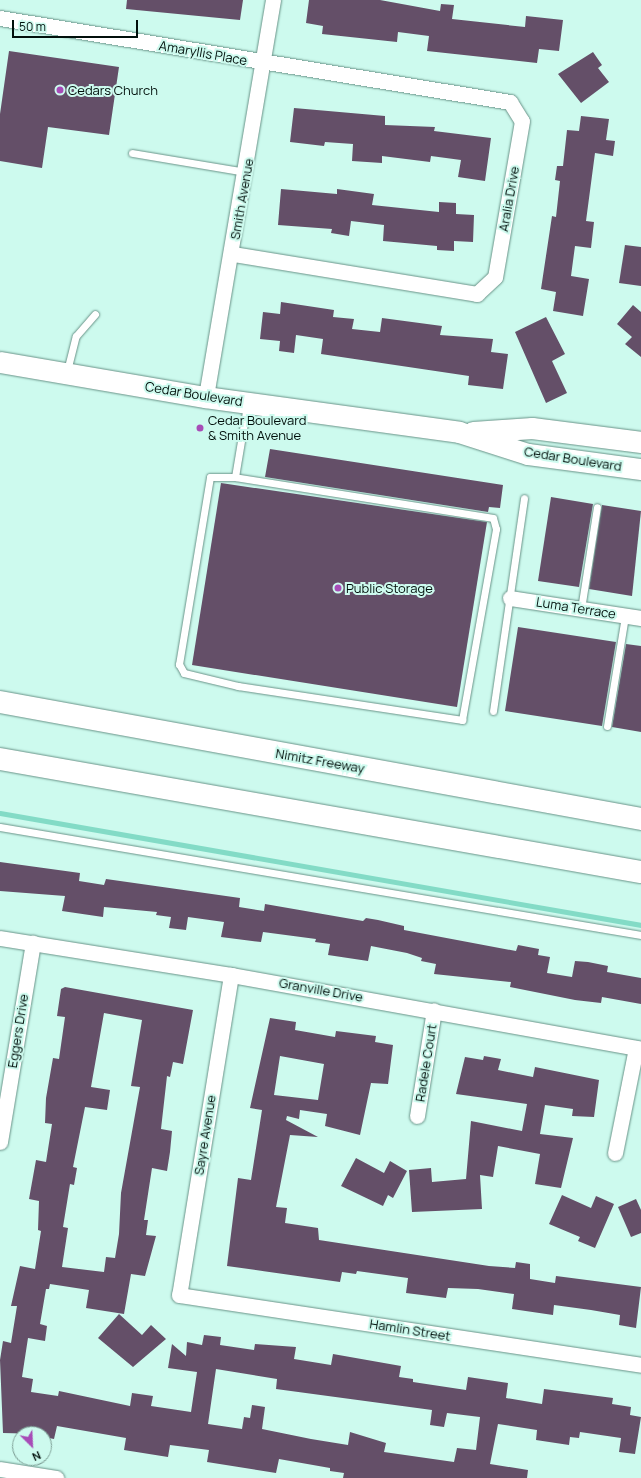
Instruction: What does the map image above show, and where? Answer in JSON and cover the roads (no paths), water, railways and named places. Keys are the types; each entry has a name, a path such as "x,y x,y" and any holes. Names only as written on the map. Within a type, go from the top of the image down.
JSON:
{"highway":[{"name":"Nimitz Freeway","path":"0,702 641,819"},
{"path":"0,759 641,872"}],"main road":[{"name":"Cedar Boulevard","path":"0,362 248,403 459,432 528,454 641,470"},
{"name":"Cedar Boulevard","path":"459,432 532,428 641,442"}],"street":[{"name":"Smith Avenue","path":"206,396 247,172 273,0"},
{"name":"Amaryllis Place","path":"0,18 263,63"},
{"name":"Aralia Drive","path":"232,254 477,294 495,277 522,120 510,102 263,63"},
{"name":"Luma Terrace","path":"510,598 641,618"},
{"name":"Granville Drive","path":"0,938 231,974 639,1048"},
{"name":"Eggers Drive","path":"0,1142 33,943"},
{"name":"Sayre Avenue","path":"180,1294 231,974"},
{"name":"Radele Court","path":"418,1116 434,1010"},
{"path":"615,1153 639,1048"},
{"name":"Hamlin Street","path":"180,1294 641,1365"},
{"path":"0,1469 56,1478"}],"lane":[{"path":"132,153 247,172"},
{"path":"66,374 76,336 95,314"},
{"path":"235,477 248,403"},
{"path":"210,477 235,477 493,518 496,529 462,720 238,686 184,673 179,664 210,477"},
{"path":"493,711 524,498"},
{"path":"581,609 597,507"},
{"path":"607,726 625,616"},
{"path":"0,827 641,935"}],"waterway":[{"path":"0,813 641,925"}],"place":[{"name":"Cedars Church","path":"60,90"},
{"name":"Cedar Boulevard & Smith Avenue","path":"200,428"},
{"name":"Public Storage","path":"338,588"}]}
